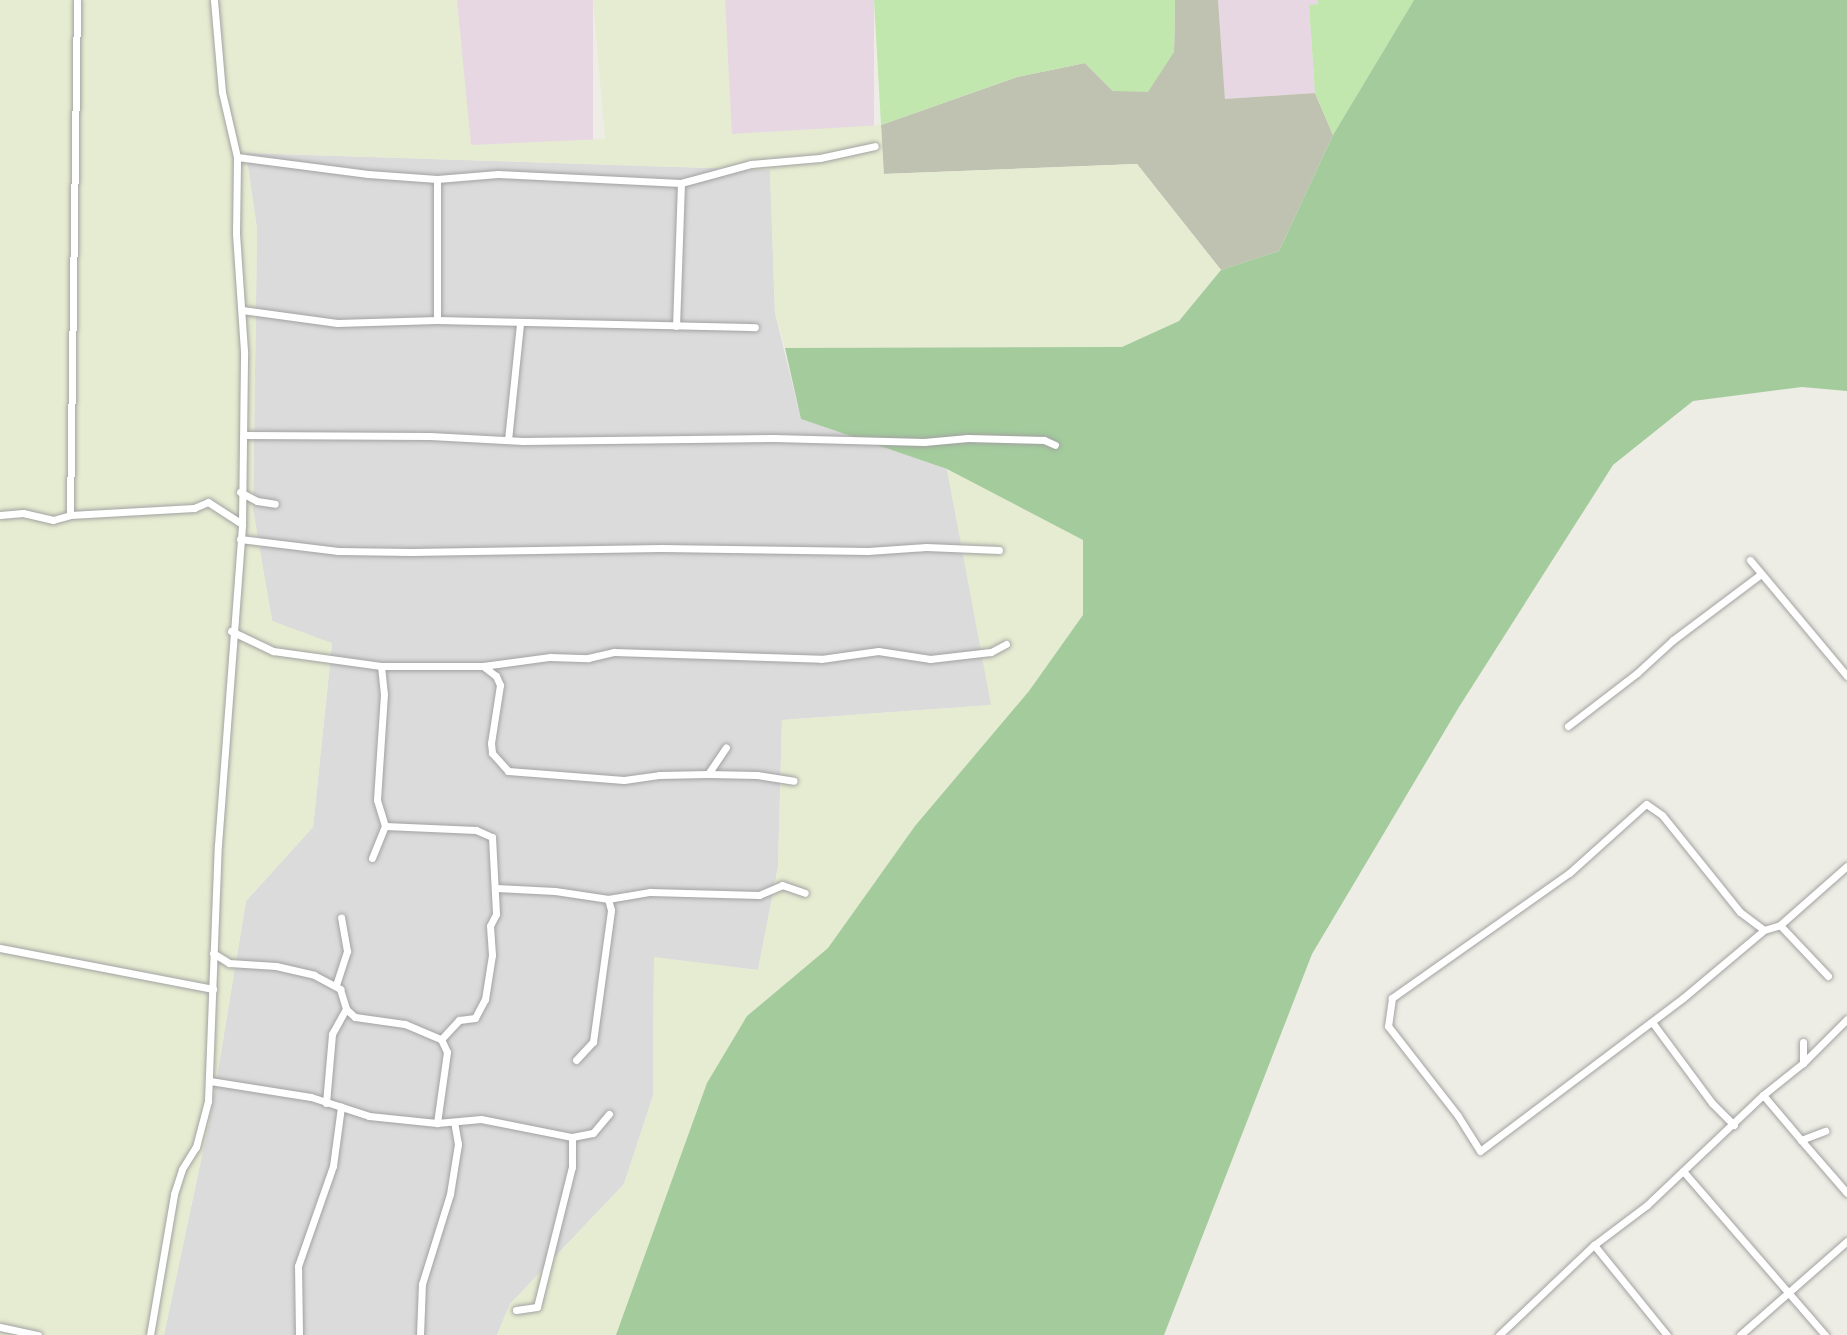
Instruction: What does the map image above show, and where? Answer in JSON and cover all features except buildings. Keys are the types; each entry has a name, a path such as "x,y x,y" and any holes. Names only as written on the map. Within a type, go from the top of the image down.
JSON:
{"street":[{"path":"70,515 77,0"},
{"path":"150,1335 174,1194 182,1169 196,1147 210,1081 213,953 231,631 242,524 240,492 244,435 242,310 236,233 237,157 222,92 214,0"},
{"path":"237,157 368,174 437,179 498,174 681,183 751,164 820,158 875,146"},
{"path":"437,179 437,320"},
{"path":"676,326 681,183"},
{"path":"242,310 337,323 437,320 755,327"},
{"path":"508,440 520,324"},
{"path":"244,435 508,440 774,438 924,442 968,438 1044,440 1055,445"},
{"path":"240,492 257,501 275,504"},
{"path":"0,515 23,513 53,520 70,515 194,508 208,502 242,524"},
{"path":"240,539 259,544 292,543 350,551 661,548 868,551 926,547 999,550"},
{"path":"1750,560 1847,676"},
{"path":"1568,726 1637,673 1673,640 1761,574"},
{"path":"231,631 273,651 381,666 483,666 614,652 821,659 878,651 930,659 991,652 1006,644"},
{"path":"372,858 385,826 377,800 384,694 381,666"},
{"path":"483,666 496,676 500,685 491,743 492,753 508,771 624,780 659,775 708,774 794,781"},
{"path":"708,774 726,747"},
{"path":"1764,930 1740,912 1699,865 1662,815 1646,804 1569,873 1392,998 1388,1026 1458,1116 1480,1151 1652,1022 1764,930 1780,925 1847,866"},
{"path":"385,826 486,833 492,837 496,914 490,926 491,975 485,999 475,1018 459,1020 441,1039"},
{"path":"496,888 555,891 608,899 650,892 759,895 782,885 805,893"},
{"path":"576,1060 593,1042 611,910 608,899"},
{"path":"341,918 347,951 336,985 346,1009 355,1017 405,1024 441,1039 447,1052 437,1123"},
{"path":"1780,925 1828,976"},
{"path":"0,948 213,989"},
{"path":"213,953 229,963 301,971 336,985"},
{"path":"326,1103 332,1034 346,1009"},
{"path":"1499,1335 1594,1245 1647,1205 1847,1019"},
{"path":"1652,1022 1712,1103 1734,1125"},
{"path":"1803,1042 1803,1063"},
{"path":"210,1081 326,1103 369,1116 437,1123 481,1119 572,1137 593,1133 609,1114"},
{"path":"1763,1095 1847,1193"},
{"path":"299,1335 298,1266 333,1166 341,1107"},
{"path":"420,1335 422,1284 437,1245 458,1144 454,1122"},
{"path":"1801,1140 1825,1131"},
{"path":"516,1310 537,1307 572,1167 572,1137"},
{"path":"1683,1171 1825,1335"},
{"path":"1740,1335 1847,1241"},
{"path":"1594,1245 1667,1335"},
{"path":"0,1327 38,1335"}],"shaded area":[{"path":"0,0 457,0 471,145 605,139 593,0 725,0 732,134 881,125 884,174 1137,164 1221,270 1179,321 1122,347 785,348 775,313 770,170 246,153 257,229 253,510 272,621 332,643 313,827 246,901 211,1113 164,1335 0,1335"},
{"path":"457,0 593,0 593,146 457,146"},
{"path":"725,0 874,0 874,134 725,134"},
{"path":"1175,0 1218,0 1225,99 1315,93 1333,135 1279,251 1221,270 1137,164 883,174 881,125 1017,77 1085,63 1113,91 1174,52"},
{"path":"1218,0 1318,0 1318,4 1309,6 1315,93 1225,99"},
{"path":"246,153 770,170 775,313 801,419 947,469 992,705 782,720 778,867 758,970 654,958 653,1096 624,1184 510,1304 497,1335 164,1335 211,1113 246,901 313,827 332,644 272,621 253,510 257,229"},
{"path":"947,469 1083,540 1083,615 1029,691 915,826 828,948 747,1016 616,1335 497,1335 510,1304 624,1184 653,1096 654,957 758,970 778,867 782,720 991,705"}],"green space":[{"path":"874,0 1175,0 1174,52 1148,92 1113,91 1085,63 1017,77 881,125"},
{"path":"1318,0 1414,0 1333,135 1315,93 1309,5 1318,4"},
{"path":"1414,0 1847,0 1847,391 1802,387 1693,401 1613,465 1459,707 1312,954 1164,1335 616,1335 707,1083 747,1016 828,948 915,826 1029,691 1083,615 1083,540 947,469 801,419 785,348 1122,347 1179,321 1221,270 1279,251 1333,135"}]}
